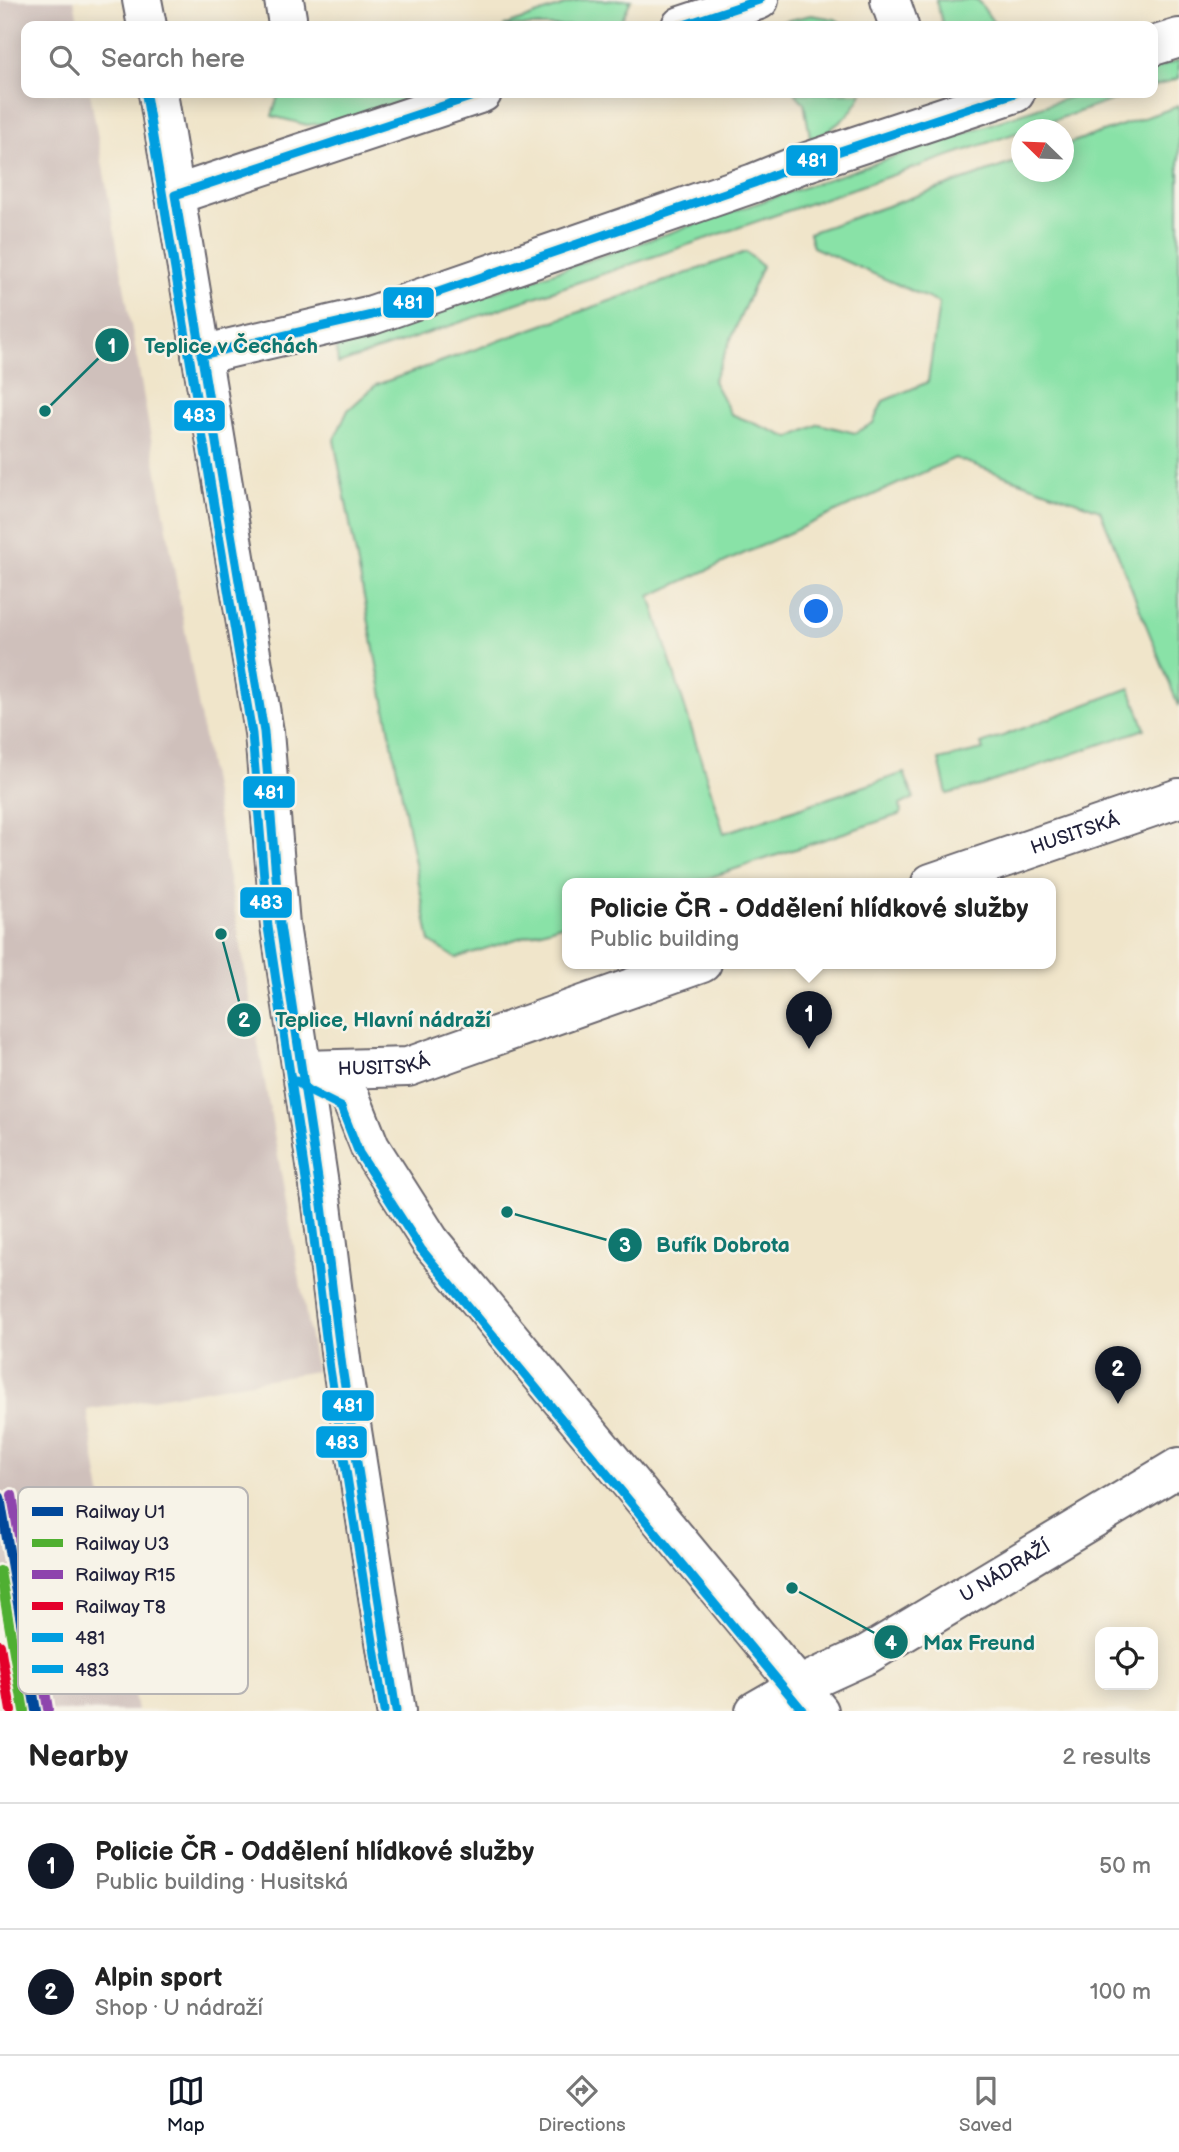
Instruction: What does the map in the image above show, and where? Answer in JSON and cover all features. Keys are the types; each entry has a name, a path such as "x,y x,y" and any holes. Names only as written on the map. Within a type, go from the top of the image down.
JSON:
{"street":[{"path":"142,0 146,21"},
{"path":"690,15 759,0"},
{"path":"890,0 897,21"},
{"path":"1158,44 1179,38"},
{"path":"159,98 264,732 280,925 342,1367 397,1711"},
{"path":"175,195 467,98"},
{"path":"201,355 372,315 754,183 924,107 982,98"},
{"name":"HUSITSKÁ","path":"947,878 1179,799"},
{"name":"HUSITSKÁ","path":"302,1070 408,1067 685,969"},
{"path":"302,1070 316,1082 341,1091 351,1099 370,1147 430,1241 808,1699"},
{"name":"U NÁDRAŽÍ","path":"755,1711 808,1699 866,1655 1179,1467"}],"shaded area":[{"path":"0,0 74,0 78,21 21,21 21,98 91,98 316,1371 87,1410 100,1487 18,1487 18,1694 134,1694 137,1711 0,1711"}],"green space":[{"path":"579,0 631,0 621,21 518,21"},
{"path":"936,0 978,0 993,21 942,21"},
{"path":"811,15 838,21 785,21"},
{"path":"1179,60 1179,78 1158,85 1158,67"},
{"path":"277,98 415,98 348,121 307,125 272,116"},
{"path":"800,98 860,98 853,109 834,127 811,142 804,103"},
{"path":"1067,98 1119,98 1058,119 1011,119 1011,135 338,364 336,346"},
{"path":"1179,106 1179,707 1100,510 955,458 650,596 724,833 904,773 914,798 900,805 901,814 708,878 562,878 562,925 456,958 430,942 334,440 348,410 376,385 746,252 762,266 713,381 731,414 790,438 819,424 855,433 873,423 883,401 928,382 939,303 813,247 809,233 1011,163 1011,182 1074,182 1074,142"},
{"path":"1130,688 1145,729 983,785 947,794 939,760 983,750 981,744"}],"rail line":[{"name":"R15","path":"12,1495 18,1531"},
{"name":"U1","path":"0,1497 18,1604"},
{"name":"U3","path":"0,1571 18,1676"},
{"name":"T8","path":"0,1645 11,1711"},
{"name":"U3","path":"21,1694 24,1711"},
{"name":"U1","path":"33,1694 36,1711"},
{"name":"R15","path":"45,1694 48,1709"}],"transit line":[{"name":"481","path":"696,21 759,0"},
{"name":"483","path":"146,98 252,734 268,927 310,1207 330,1369 384,1711"},
{"name":"481","path":"396,1711 342,1367 322,1205 280,925 264,732 175,195 467,98"},
{"name":"481","path":"201,355 372,315 754,183 801,164 1000,98"},
{"name":"483","path":"296,1081 309,1091 341,1107 359,1153 421,1249 803,1711"}],"place":[{"name":"Teplice v Čechách","path":"45,411"},
{"name":"Teplice, Hlavní nádraží","path":"221,934"},
{"name":"Policie ČR - Oddělení hlídkové služby","path":"809,1049"},
{"name":"Bufík Dobrota","path":"507,1212"},
{"name":"Alpin sport","path":"1118,1404"},
{"name":"Max Freund","path":"792,1588"}]}
